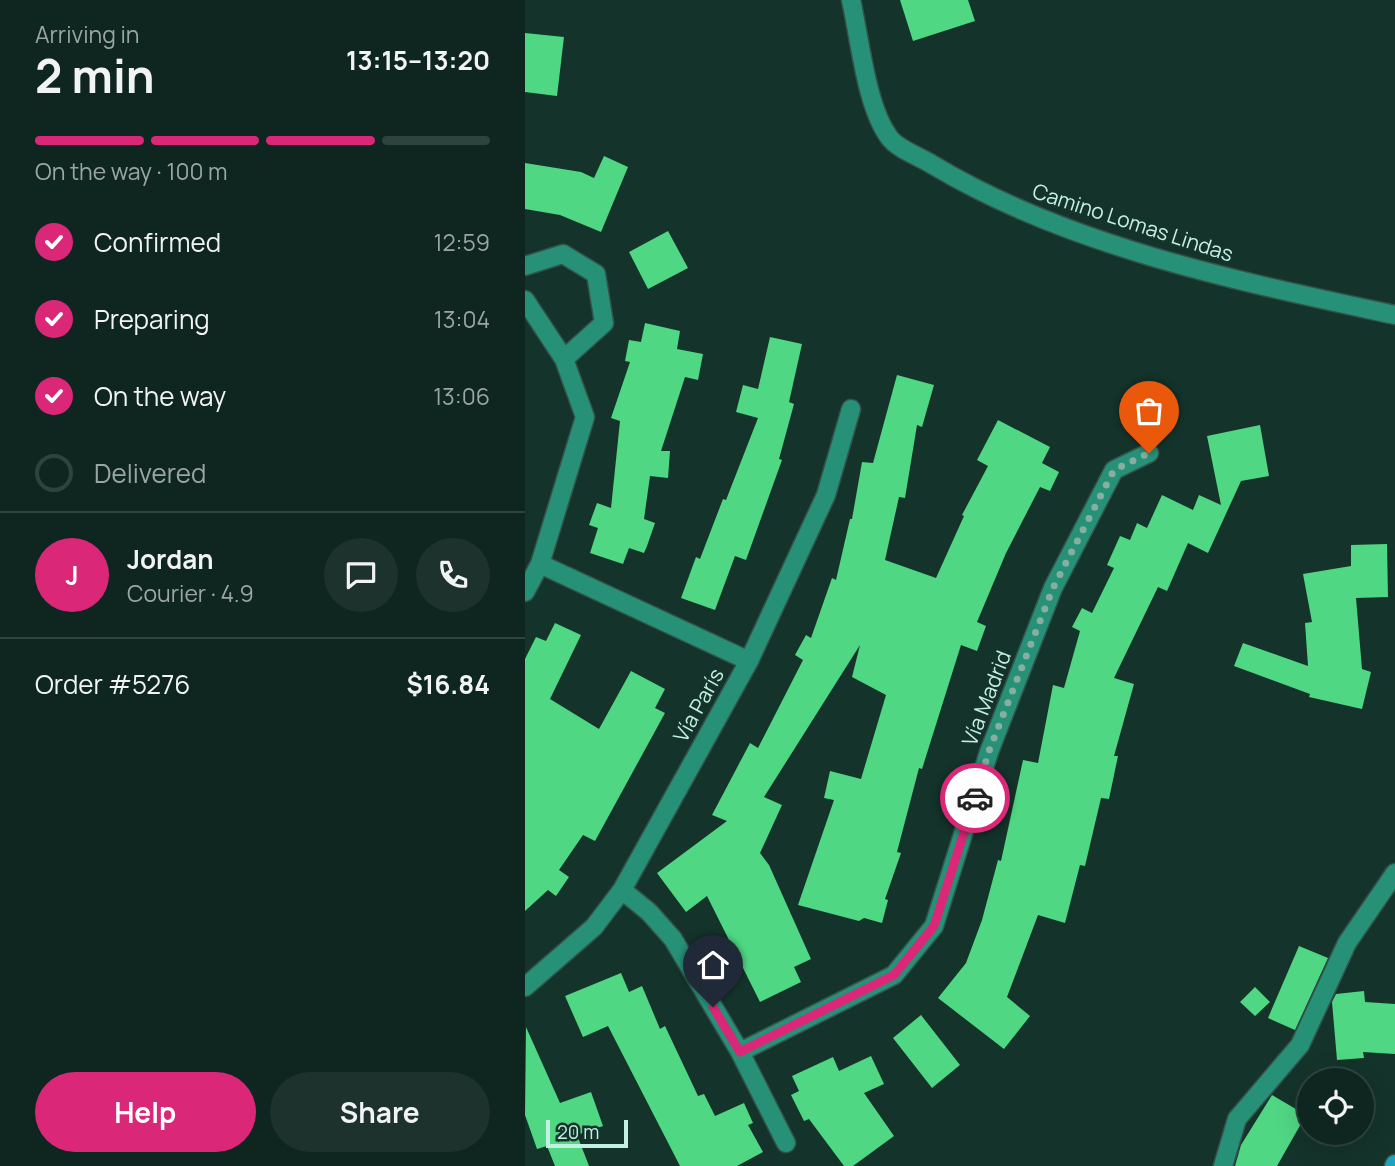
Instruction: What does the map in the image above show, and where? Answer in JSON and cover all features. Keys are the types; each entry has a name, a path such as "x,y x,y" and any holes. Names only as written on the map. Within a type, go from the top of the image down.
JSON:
{"street":[{"name":"Camino Lomas Lindas","path":"851,0 869,94 889,139 959,180 1003,203 1070,230 1215,274 1395,315"},
{"path":"525,266 563,254 596,274 604,323 565,359"},
{"path":"525,300 565,359 585,417 540,564 525,592"},
{"name":"Vía París","path":"525,986 594,927 622,890 748,661 825,495 851,409"},
{"name":"Vía Madrid","path":"740,1052 894,975 934,926 989,751 1053,588 1114,470 1149,453"},
{"path":"540,564 748,661"},
{"path":"1223,1166 1237,1119 1300,1045 1347,943 1395,873"},
{"path":"622,890 649,912 673,939 740,1052 786,1143"}],"building":[{"path":"900,0 968,0 975,21 913,41"},
{"path":"525,33 564,37 557,96 525,92"},
{"path":"604,156 628,167 601,232 560,215 525,209 525,163 581,172 594,178"},
{"path":"668,231 688,268 648,289 629,252"},
{"path":"645,323 680,331 677,349 703,354 698,380 685,377 661,451 670,451 668,478 650,476 644,519 655,523 647,546 644,553 629,548 623,564 590,553 598,528 589,525 597,503 611,508 620,421 611,418 630,362 625,361 629,340 641,342"},
{"path":"770,337 802,344 789,402 794,404 779,459 782,460 746,560 735,556 715,610 681,598 696,557 700,559 723,499 726,500 758,418 736,412 743,385 758,389"},
{"path":"897,375 934,385 922,427 917,425 905,498 899,497 885,560 936,578 964,516 962,515 988,466 977,460 998,420 1050,447 1042,463 1059,472 1050,491 1040,487 1006,553 977,622 986,626 977,651 961,645 922,769 919,768 897,852 901,853 885,899 888,900 882,923 864,918 859,921 798,905 834,800 824,798 830,771 861,779 886,695 852,677 860,645 764,797 782,805 760,853 769,865 811,959 794,967 801,982 760,1002 707,896 686,912 657,873 727,821 712,815 750,743 758,748 803,660 795,655 806,635 811,638 832,578 836,580 852,519 862,462 873,463"},
{"path":"1260,425 1269,476 1241,481 1208,553 1188,543 1167,591 1158,587 1114,678 1134,684 1114,756 1118,756 1109,799 1101,798 1085,866 1080,865 1065,923 1038,915 1007,997 1030,1016 1004,1049 938,998 966,963 982,920 998,860 1001,861 1023,760 1038,763 1053,685 1064,688 1080,631 1072,627 1082,608 1092,613 1114,568 1107,565 1120,536 1130,540 1137,523 1147,528 1162,495 1193,510 1199,495 1221,505 1207,436"},
{"path":"1387,544 1388,597 1356,598 1362,669 1371,672 1362,709 1309,697 1310,694 1234,666 1243,643 1308,666 1305,623 1312,622 1303,574 1351,566 1351,545"},
{"path":"555,623 581,635 550,699 599,729 631,671 665,689 655,708 665,713 595,841 583,835 559,870 569,877 556,896 548,890 525,911 525,659 536,637 546,641"},
{"path":"1299,946 1328,958 1295,1030 1268,1018"},
{"path":"621,973 629,992 642,986 660,1029 665,1026 698,1096 704,1094 715,1116 744,1103 753,1123 748,1125 763,1152 737,1166 680,1166 608,1026 583,1037 565,996"},
{"path":"1255,987 1270,1002 1255,1016 1240,1002"},
{"path":"1364,991 1365,1002 1395,1004 1395,1054 1363,1052 1364,1058 1337,1060 1332,1002 1336,994"},
{"path":"921,1015 960,1065 932,1088 893,1038"},
{"path":"526,1027 560,1103 591,1092 603,1126 577,1135 589,1166 555,1166 547,1146 537,1149 525,1115"},
{"path":"871,1056 884,1084 864,1093 894,1136 853,1166 844,1166 809,1119 804,1121 791,1095 799,1091 792,1076 833,1057 839,1071"},
{"path":"1272,1095 1297,1110 1297,1131 1277,1166 1235,1166 1241,1145"}],"way so far":[{"path":"975,798 989,751 1053,588 1114,470 1149,453"}],"route":[{"path":"713,1007 740,1052 894,975 934,926 975,798"}]}
